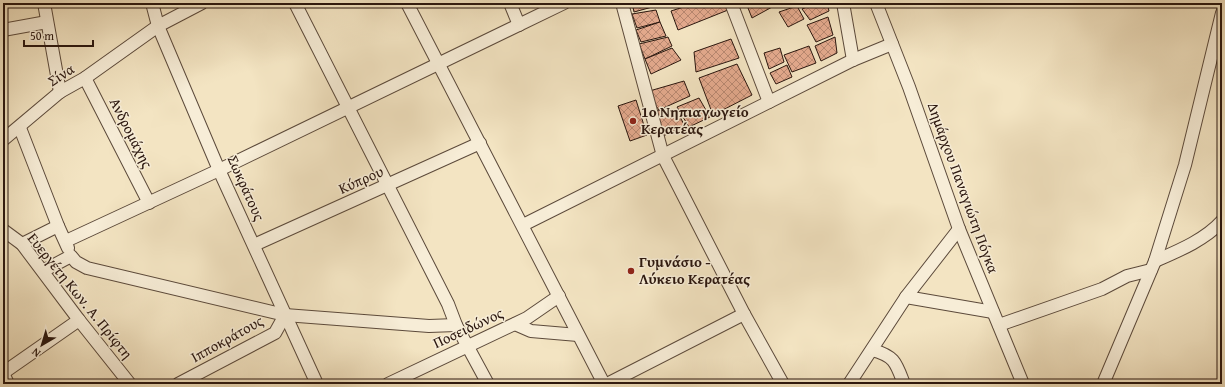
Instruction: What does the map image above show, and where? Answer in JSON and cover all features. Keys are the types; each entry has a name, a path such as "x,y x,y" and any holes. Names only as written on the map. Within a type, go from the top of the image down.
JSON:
{"street":[{"path":"44,3 60,92"},
{"name":"Σωκράτους","path":"152,3 158,26 219,170 317,384"},
{"name":"Σίνα","path":"3,140 20,128 60,92 85,78 158,26 202,3"},
{"path":"295,3 347,108 448,304 456,325 488,384"},
{"path":"407,3 523,225 578,335 606,384 744,314"},
{"path":"510,3 519,25"},
{"path":"66,241 219,170 564,3"},
{"path":"622,3 663,156 744,314 783,384"},
{"path":"731,3 769,102"},
{"path":"843,3 853,60"},
{"name":"Δημάρχου Παναγιώτη Πόγκα","path":"876,3 959,229 1023,384"},
{"path":"1103,384 1153,266 1184,165 1222,13"},
{"path":"3,30 47,22"},
{"path":"523,225 853,60 892,44"},
{"name":"Ανδρομάχης","path":"85,78 149,202"},
{"path":"20,128 71,256 76,262 87,268 285,315 429,326 456,325"},
{"name":"Κύπρου","path":"254,245 480,143"},
{"path":"999,325 1102,289 1127,276 1153,266 1214,230 1222,221"},
{"path":"12,242 58,226"},
{"path":"849,384 906,297 959,229"},
{"name":"Ευεργέτη Κων. Α. Πρίφτη","path":"3,230 12,242 43,271 79,320 130,384"},
{"path":"43,271 71,256"},
{"name":"Ποσειδώνος","path":"388,384 515,324 558,296"},
{"path":"906,297 993,312"},
{"name":"Ιπποκράτους","path":"178,384 275,333 285,315"},
{"path":"8,384 3,373 79,320"},
{"path":"515,324 531,331 578,335"},
{"path":"872,350 887,354 896,362 904,384"}],"building":[{"path":"632,3 667,3 634,12"},
{"path":"696,3 725,3 728,10 678,30 671,11"},
{"path":"746,3 772,3 774,6 752,18"},
{"path":"798,3 809,3 800,7"},
{"path":"817,3 827,3 829,11 810,20 802,9"},
{"path":"797,6 804,19 788,27 779,12"},
{"path":"656,10 660,22 637,28 632,14"},
{"path":"828,17 833,35 816,42 807,25"},
{"path":"660,22 666,36 641,42 636,30"},
{"path":"668,37 672,46 645,59 639,44"},
{"path":"835,37 837,53 821,61 815,46"},
{"path":"731,39 739,58 696,72 694,52"},
{"path":"809,46 816,63 792,72 784,55"},
{"path":"672,48 681,60 651,74 645,59"},
{"path":"780,48 784,62 769,69 764,53"},
{"path":"737,64 752,95 713,115 699,78"},
{"path":"787,65 792,77 776,84 770,73"},
{"path":"684,81 690,96 659,110 646,92"},
{"path":"699,98 710,117 689,127 677,107"},
{"name":"1ο Νηπιαγωγείο Κερατέας","path":"636,100 647,135 630,141 618,106"},
{"path":"666,107 669,113 676,110 685,126 663,136 654,113"}],"place":[{"name":"1ο Νηπιαγωγείο Κερατέας","path":"633,121"},
{"name":"Γυμνάσιο - Λύκειο Κερατέας","path":"631,271"}]}
